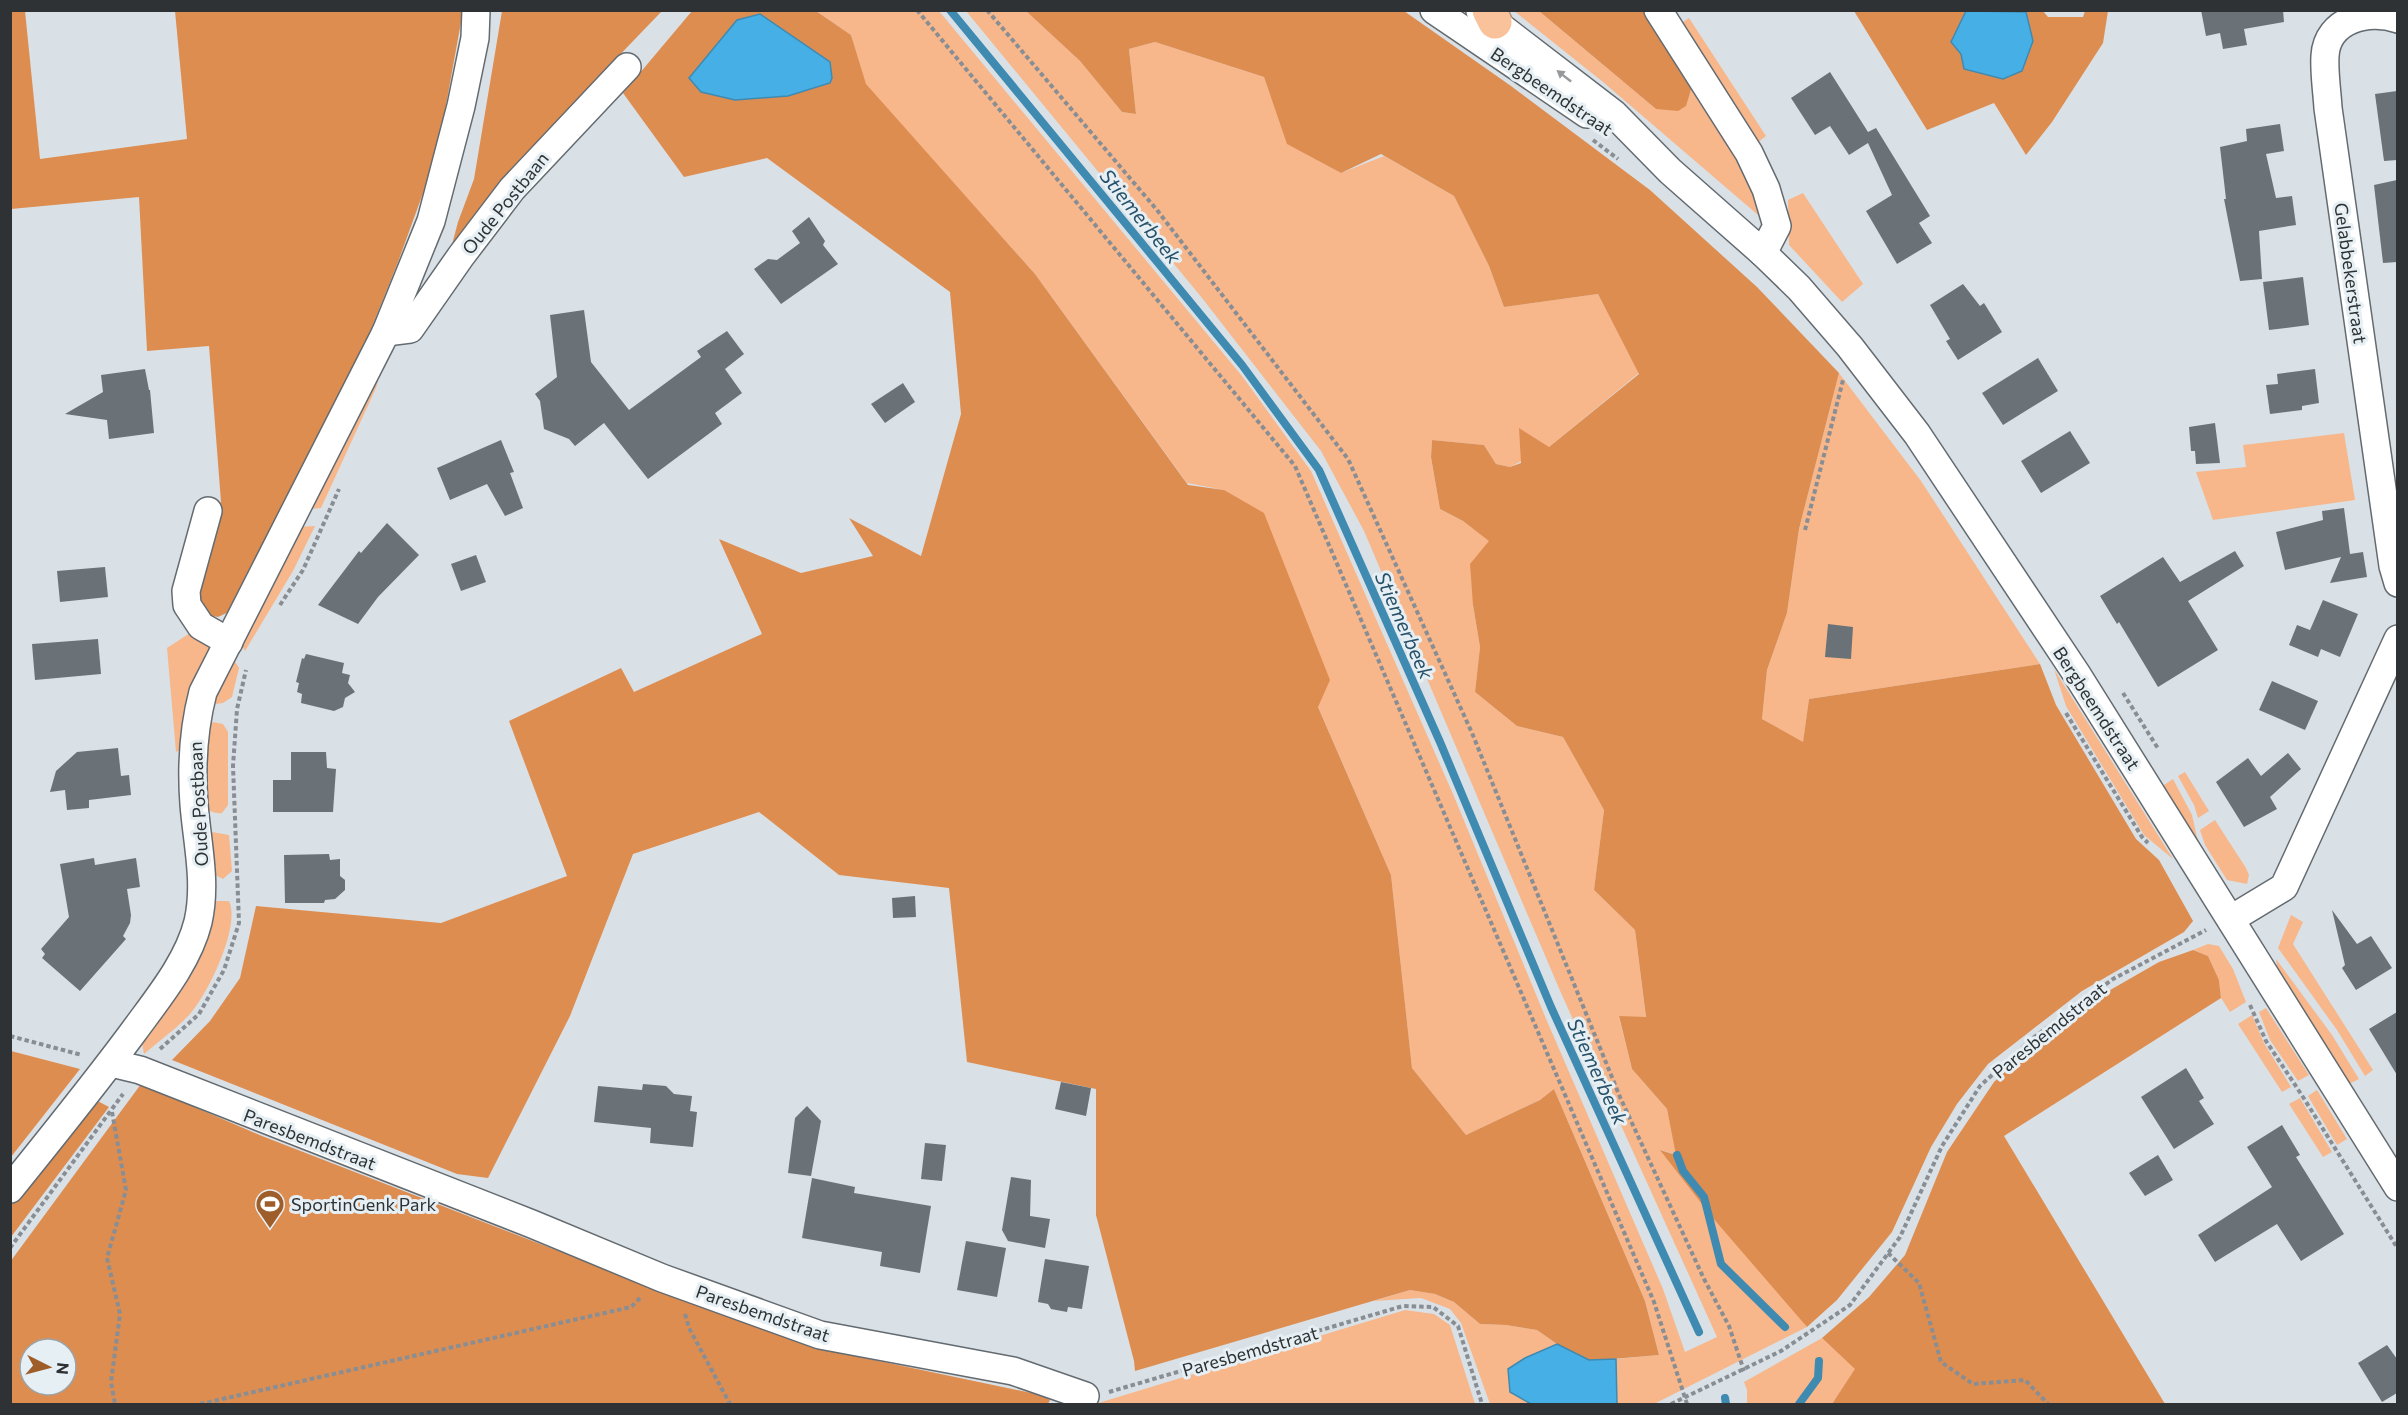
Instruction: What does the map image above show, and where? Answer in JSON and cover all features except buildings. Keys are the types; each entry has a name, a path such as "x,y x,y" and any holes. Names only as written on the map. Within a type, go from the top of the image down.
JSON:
{"street":[{"name":"Oude Postbaan","path":"10,1189 111,1063 164,991 188,949 198,921 202,867 194,804 193,752 195,724 203,692 386,332 431,221 461,105 475,38 476,10"},
{"name":"Bergbeemdstraat","path":"1434,10 1670,171"},
{"path":"1658,10 1749,153 1766,189 1776,226 1763,253"},
{"name":"Bergbeemdstraat","path":"1488,14 1614,114 1670,171 1799,288 1850,347 1917,434 2076,673 2397,1187"},
{"name":"Gelabbekerstraat","path":"2397,19 2385,15 2356,17 2341,25 2330,38 2325,54 2328,108 2397,583"},
{"name":"Oude Postbaan","path":"386,332 410,329 512,189 627,67"},
{"path":"207,511 186,591 187,605 201,626 229,642"},
{"path":"2231,919 2284,887 2397,639"},
{"name":"Paresbemdstraat","path":"111,1063 140,1071 532,1224 669,1281 820,1335 1013,1371 1085,1396"}],"path":[{"path":"917,10 1295,466 1649,1291 1687,1404"},
{"path":"987,10 1157,210 1348,459 1472,733 1620,1097 1704,1279 1729,1326 1744,1371"},
{"path":"1588,136 1624,164"},
{"path":"1804,530 1845,374 1851,382"},
{"path":"278,608 303,570 341,485"},
{"path":"10,1248 140,1071 163,1045 199,1014 224,970 239,923 233,766 237,709 247,667"},
{"path":"2061,705 2142,837 2149,844"},
{"name":"Paresbemdstraat","path":"1671,1404 1744,1371 1781,1351 1850,1305 1900,1237 1942,1146 1980,1086 2033,1038 2113,979 2231,919"},
{"path":"2247,997 2266,1041 2397,1249"},
{"path":"10,1036 111,1063"},
{"path":"112,1111 126,1190 107,1258 120,1314 111,1382 115,1404"},
{"path":"1888,1253 1919,1283 1941,1362 1972,1384 2025,1380 2048,1404"},
{"path":"200,1404 631,1307 669,1281 689,1328 730,1404"},
{"name":"Paresbemdstraat","path":"1085,1396 1112,1391 1403,1306 1432,1306 1458,1326 1482,1404"}],"shaded area":[{"path":"11,11 25,11 40,159 187,139 175,11 463,11 444,116 430,174 367,339 231,611 218,617 203,614 195,598 214,510 221,502 209,346 147,351 139,197 11,209"},
{"path":"502,11 662,11 585,91 449,256 458,222 474,179"},
{"path":"692,11 816,11 851,35 866,84 1035,274 1188,485 1224,490 1264,513 1330,680 1318,707 1391,875 1412,1068 1466,1135 1540,1100 1554,1089 1645,1301 1659,1355 1589,1361 1537,1330 1480,1324 1454,1302 1435,1294 1410,1290 1135,1371 1096,1215 1096,1089 967,1062 949,888 839,875 759,812 633,854 570,1016 488,1178 457,1174 172,1060 210,1021 240,978 256,906 441,923 567,876 509,721 621,668 634,692 762,634 719,539 801,573 873,556 849,518 921,556 961,414 950,292 767,158 684,177 623,93"},
{"path":"816,11 939,11 1242,376 1311,471 1453,794 1547,1021 1663,1289 1685,1352 1717,1337 1561,993 1364,531 1321,451 1202,298 966,11 1026,11 1080,61 1122,112 1136,114 1129,49 1155,42 1264,77 1288,144 1341,173 1384,156 1454,196 1489,266 1504,307 1598,294 1639,373 1549,447 1510,467 1496,464 1484,445 1432,440 1431,457 1440,509 1463,521 1490,541 1473,605 1480,647 1475,692 1517,726 1563,737 1604,810 1594,890 1635,930 1646,1018 1619,1017 1632,1069 1667,1109 1677,1155 1661,1150 1807,1327 1654,1404 1617,1404 1616,1359 1659,1355 1645,1301 1554,1089 1540,1100 1466,1135 1412,1068 1391,875 1224,490 1187,483 1035,274 865,84 851,35"},
{"path":"1026,11 1404,11 1511,86 1650,190 1757,287 1839,373 1799,529 1787,613 1767,670 1762,719 1803,742 1809,699 2040,664 2056,705 2136,839 2159,860 2193,921 2184,932 2082,991 1988,1064 1957,1104 1931,1147 1892,1232 1837,1300 1807,1327 1712,1217 1660,1150 1676,1155 1667,1109 1632,1069 1619,1016 1646,1017 1635,930 1594,890 1604,810 1563,737 1517,726 1475,692 1480,647 1473,605 1470,564 1489,541 1463,521 1440,509 1431,457 1432,440 1484,445 1496,464 1510,467 1521,463 1519,428 1549,447 1639,374 1598,294 1504,307 1489,266 1454,196 1381,154 1341,173 1287,144 1264,77 1155,42 1129,49 1136,114 1122,112 1080,61"},
{"path":"1514,11 1539,11 1656,109 1692,86 1751,177 1765,221 1603,82"},
{"path":"1539,11 1644,11 1692,86 1686,106 1678,111 1656,109"},
{"path":"1854,11 1966,11 1951,42 1961,54 1964,69 2026,12 2024,11 2043,11 2048,17 2083,17 2085,11 2108,11 2103,43 2052,122 2026,155 1994,103 1927,130"},
{"path":"1689,18 1766,136 1757,143 1683,22"},
{"path":"1803,193 1863,284 1842,302 1789,245 1788,200"},
{"path":"1839,373 1921,481 2040,664 1809,699 1803,743 1762,719 1767,670 1787,613 1799,529"},
{"path":"372,378 378,381 376,388 321,508 311,509 308,506"},
{"path":"2344,433 2355,500 2213,520 2196,472 2246,467 2243,445"},
{"path":"315,526 293,571 245,651 240,641 296,527"},
{"path":"190,633 213,646 182,749 176,752 167,648"},
{"path":"232,657 239,668 232,697 223,703 216,704 213,695"},
{"path":"2054,669 2173,859 2144,835 2066,706"},
{"path":"213,722 223,724 228,732 228,805 222,813 213,812 205,807 206,729"},
{"path":"2185,772 2209,811 2198,818 2194,805 2178,776"},
{"path":"2173,779 2192,815 2199,846 2161,787"},
{"path":"2215,820 2246,868 2249,875 2247,884 2227,880 2205,845 2200,830"},
{"path":"212,832 229,835 232,871 223,879 209,872 208,839"},
{"path":"215,901 229,901 232,912 227,942 221,959 190,1014 144,1054 142,1043 146,1028 209,907"},
{"path":"2291,915 2303,922 2293,944 2373,1070 2365,1076 2337,1030 2278,948"},
{"path":"2208,944 2219,946 2233,969 2246,1002 2230,1012 2221,998 2219,980 2208,956 2193,950"},
{"path":"2193,950 2208,956 2219,980 2221,998 2004,1136 2165,1404 1832,1404 1855,1369 1822,1338 1869,1297 1905,1255 1947,1152 1994,1082 2017,1060 2098,997 2159,962"},
{"path":"2276,959 2332,1035 2359,1079 2347,1085 2278,974"},
{"path":"2266,1008 2309,1075 2298,1081 2270,1040 2259,1012"},
{"path":"2252,1015 2264,1043 2291,1087 2282,1092 2238,1024"},
{"path":"10,1051 80,1069 11,1157"},
{"name":"SportinGenk Park","path":"141,1084 262,1136 574,1257 822,1349 1041,1395 1050,1400 1048,1404 11,1404 10,1262"},
{"path":"2317,1090 2347,1139 2337,1145 2308,1096"},
{"path":"92,1098 109,1107 11,1237 11,1201"},
{"path":"2300,1098 2332,1152 2323,1157 2289,1104"},
{"path":"1410,1290 1435,1294 1454,1302 1480,1324 1537,1330 1557,1344 1525,1358 1510,1392 1531,1404 1490,1404 1461,1323 1450,1309 1421,1298 1374,1301"},
{"path":"1405,1310 1434,1314 1450,1325 1475,1404 1095,1404"},
{"path":"1822,1338 1856,1369 1832,1404 1747,1404 1747,1390 1744,1382"}],"water":[{"path":"1966,11 2026,12 2033,41 2022,71 2003,79 1964,69 1961,54 1951,42"},
{"path":"760,14 830,62 832,78 830,83 788,96 735,100 701,92 689,78 737,20"},
{"path":"1557,1344 1589,1360 1616,1359 1617,1404 1531,1404 1510,1392 1508,1369 1525,1358"}],"waterway":[{"name":"Stiemerbeek","path":"950,10 1242,365 1319,470 1440,742 1551,1007 1699,1332"},
{"path":"1677,1155 1683,1171 1704,1197 1721,1264 1785,1327"},
{"path":"1799,1404 1818,1378 1819,1361"},
{"name":"Stiemerbeek","path":"1725,1398 1726,1404"}],"place":[{"name":"SportinGenk Park","path":"270,1230"}]}
